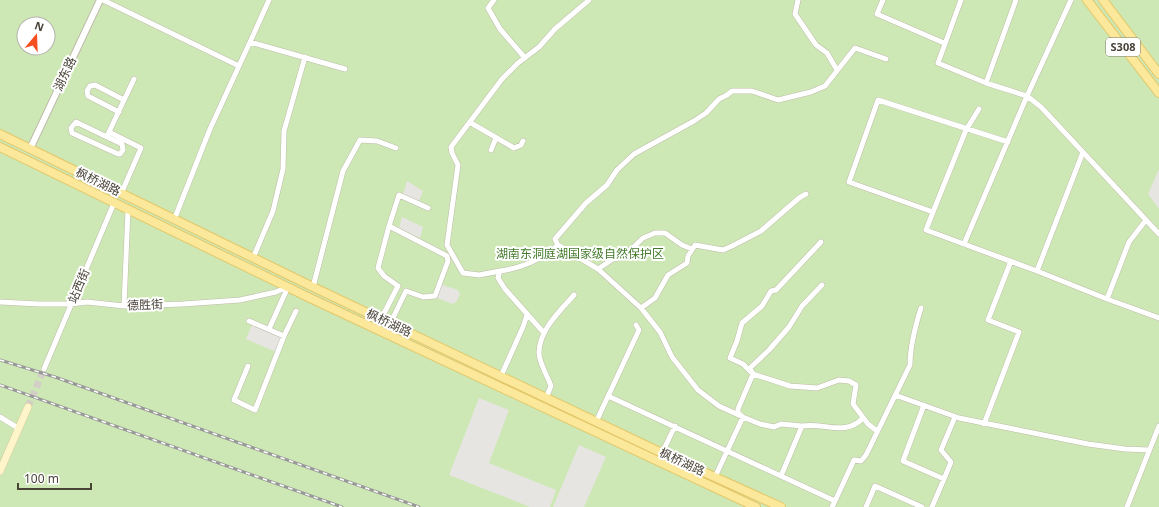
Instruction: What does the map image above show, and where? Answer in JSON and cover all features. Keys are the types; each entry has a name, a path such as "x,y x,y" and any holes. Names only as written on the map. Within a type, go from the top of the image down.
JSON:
{"main road":[{"name":"S308","path":"1087,0 1159,94"},
{"name":"S308","path":"1103,0 1159,74"},
{"name":"枫桥湖路","path":"0,134 120,194 390,324 662,453 781,507"},
{"name":"枫桥湖路","path":"0,147 288,287 756,507"},
{"path":"0,471 28,406"}],"street":[{"name":"湖东路","path":"30,149 100,0"},
{"path":"103,0 239,66"},
{"path":"174,220 210,129 270,0"},
{"path":"494,0 488,8 500,29 525,58"},
{"path":"558,245 535,262 479,275 463,273 447,245 458,165 452,154 451,147 471,123 502,80 539,47 555,29 589,0"},
{"path":"798,0 795,14 816,45 827,53 837,70"},
{"path":"883,0 877,14 944,43"},
{"path":"962,0 944,43 938,63 986,83 1027,96 1041,107 1159,234"},
{"path":"986,83 999,42 1016,0"},
{"path":"964,244 1027,96 1072,0"},
{"path":"250,42 346,69"},
{"path":"863,418 858,423 849,427 838,429 813,424 802,426 781,424 774,428 743,417 719,406 698,390 672,357 660,332 641,308 598,269 558,245 555,239 586,203 607,185 617,170 634,154 706,113 719,99 727,96 732,91 752,91 778,100 789,98 811,92 825,86 855,48 886,58"},
{"path":"253,258 273,211 283,169 284,131 305,57"},
{"path":"108,135 134,79"},
{"path":"119,112 88,96 87,91 90,86 95,85 124,100"},
{"path":"933,212 849,182 878,100 966,130 1008,142"},
{"path":"979,109 966,130 926,230 1159,318"},
{"path":"108,135 122,144 120,154 72,133 71,128 76,122 141,148 120,194"},
{"path":"471,123 514,148 523,141"},
{"path":"491,150 496,138"},
{"path":"313,287 343,171 360,140 377,141 396,148"},
{"path":"1037,271 1083,152"},
{"path":"641,308 655,298 668,275 687,263 695,245 723,250 732,246 761,231 806,194"},
{"path":"389,226 448,256 448,261 435,296 424,297 406,291 384,276 378,268 389,226 399,195 428,208"},
{"name":"站西街","path":"44,369 114,203"},
{"path":"124,306 128,210"},
{"path":"1107,299 1129,242 1146,220"},
{"path":"598,269 613,259 623,257 643,238 655,233 666,233 682,245 692,249"},
{"path":"821,242 776,290 771,291 762,306 742,323 730,358 743,364 753,374 790,386 817,388 839,380 848,381 856,385 853,404 863,418 878,431"},
{"path":"984,424 1019,332 988,320 1011,262"},
{"path":"500,271 498,278 527,315 544,333"},
{"path":"381,319 398,286 396,285"},
{"path":"743,417 738,413 738,409 753,374 750,368 769,350 789,327 802,306 822,285"},
{"path":"269,330 288,287"},
{"name":"德胜街","path":"0,302 71,304 87,302 124,306 240,300 276,292 288,287"},
{"path":"390,324 406,291"},
{"path":"546,398 551,386 539,354 544,333 574,294"},
{"path":"832,507 854,460 861,461 866,455 910,365 910,354 914,333 921,308"},
{"path":"248,366 234,400 255,410 284,336 296,312"},
{"path":"501,376 527,315"},
{"path":"249,321 284,336"},
{"path":"596,422 639,330 636,325"},
{"path":"895,395 955,417 984,424 1088,444 1125,449 1149,450"},
{"path":"608,396 835,501"},
{"path":"924,405 903,461 944,479"},
{"path":"0,417 18,428"},
{"path":"715,477 743,417"},
{"path":"932,507 951,462 941,450 955,417"},
{"path":"662,453 675,426"},
{"path":"781,476 802,426"},
{"path":"1127,507 1159,426"},
{"path":"866,507 875,486 922,507"}],"green space":[{"name":"湖南东洞庭湖国家级自然保护区","path":"0,0 1159,0 1159,507 0,507"}],"shaded area":[{"path":"1159,169 1159,209 1148,194"},
{"path":"407,181 423,191 419,201 403,195"},
{"path":"402,217 423,227 420,238 399,228"},
{"path":"439,284 458,290 460,295 456,302 452,304 435,297"},
{"path":"253,323 283,335 276,352 246,339"},
{"path":"479,398 509,410 489,463 556,490 550,507 530,507 449,475"},
{"path":"579,445 606,457 584,507 553,507"}],"tunnel":[{"path":"28,407 44,369"}],"railway":[{"path":"0,360 55,377 419,507"},
{"path":"0,385 342,507"}]}
